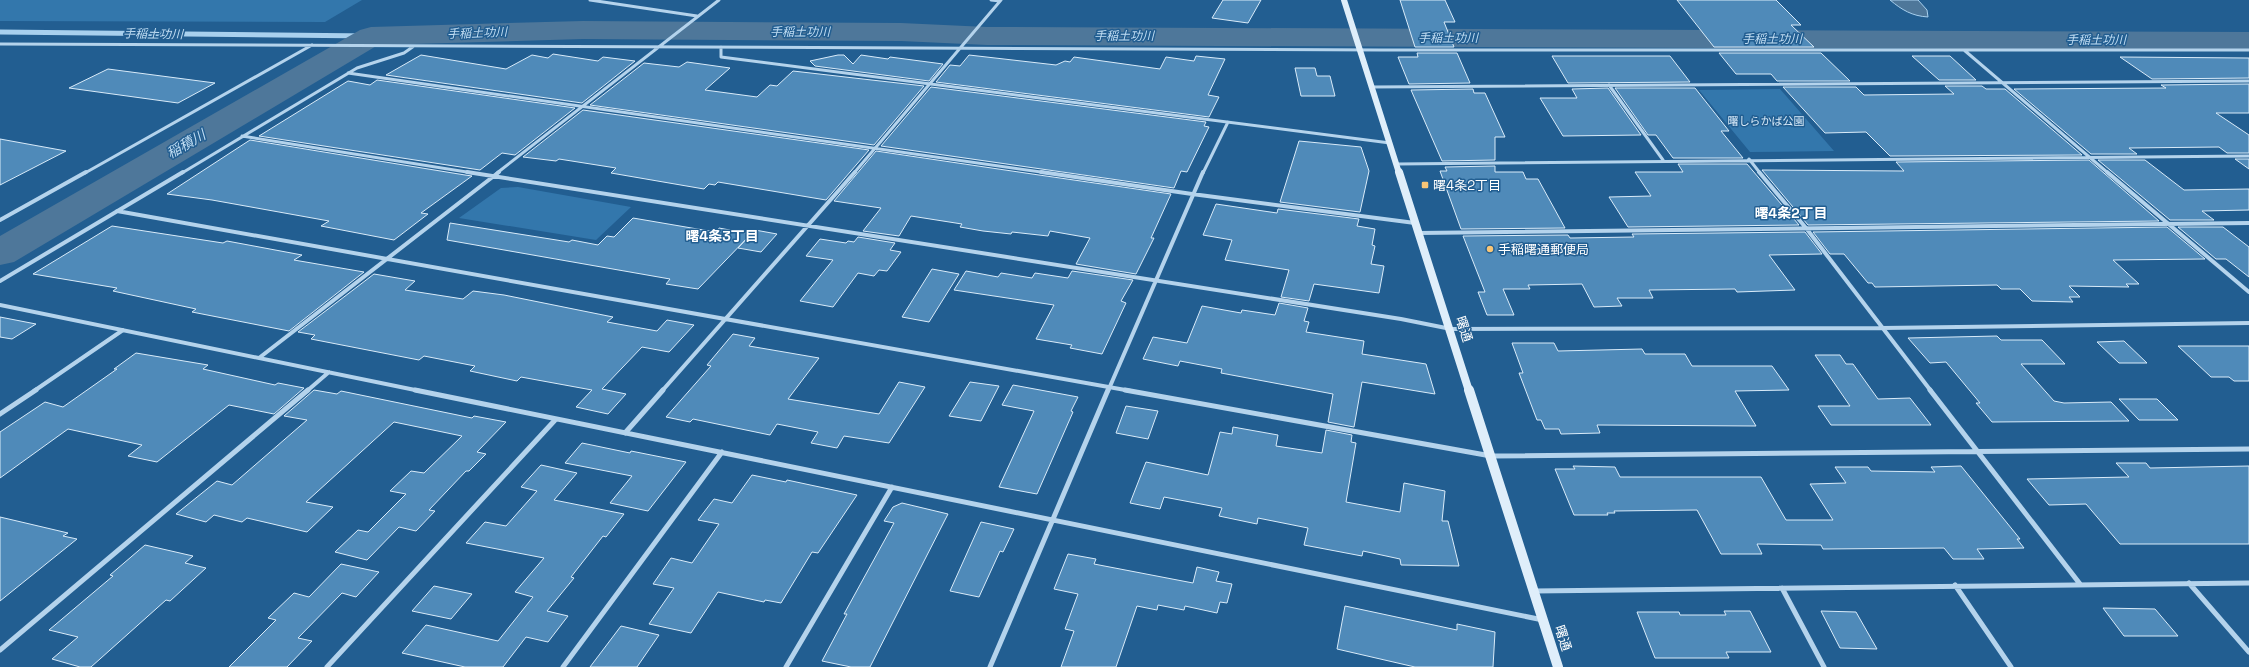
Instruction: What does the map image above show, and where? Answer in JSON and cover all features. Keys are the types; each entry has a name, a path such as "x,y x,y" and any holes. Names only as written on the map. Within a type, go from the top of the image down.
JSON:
{"street":[{"path":"590,0 697,16"},
{"path":"259,358 660,47 664,41 719,0"},
{"path":"991,0 1000,1"},
{"name":"曙通","path":"1344,0 1371,87 1451,329 1558,667"},
{"path":"625,433 724,318 932,84 964,41 1000,1"},
{"path":"0,44 959,48 1358,47 2249,50"},
{"path":"0,220 313,45"},
{"path":"0,281 348,73 357,68 404,53 413,46"},
{"path":"721,47 721,57 1390,143"},
{"path":"1963,50 2249,292"},
{"path":"348,73 876,147 1192,194 1416,223"},
{"path":"1371,87 2249,81"},
{"path":"1609,85 1663,160"},
{"path":"990,667 1192,194 1228,122"},
{"path":"242,136 1401,319 1451,329 1882,328 2249,324"},
{"path":"1397,164 1749,159 2249,156"},
{"path":"1749,159 1806,228 2080,584"},
{"path":"117,211 1109,386 1491,456 2249,449"},
{"path":"1419,233 2249,223"},
{"path":"0,305 1543,620"},
{"path":"0,414 123,330"},
{"path":"0,650 329,372"},
{"path":"327,667 556,418"},
{"path":"563,667 722,452"},
{"path":"786,667 892,487"},
{"path":"2189,583 2249,652"},
{"path":"1534,591 1955,585 2249,583"},
{"path":"1955,585 2011,667"},
{"path":"1782,588 1824,667"}],"green space":[{"path":"0,0 362,0 325,22 0,21"},
{"name":"曙しらかば公園","path":"1780,89 1834,151 1750,152 1699,90"},
{"path":"518,187 631,207 596,240 459,218 501,188"}],"shaded area":[{"path":"1890,0 1918,0 1927,10 1928,17 1908,12"}],"building":[{"path":"1223,0 1261,0 1248,23 1212,18"},
{"path":"1400,0 1445,0 1455,22 1444,22 1454,47 1415,47"},
{"path":"1677,0 1776,0 1801,25 1791,25 1814,47 1714,47"},
{"path":"1417,53 1457,53 1470,83 1409,84 1398,57 1418,57"},
{"path":"1719,53 1821,53 1850,81 1777,81 1771,74 1736,74"},
{"path":"553,54 598,61 603,57 635,61 582,103 386,75 421,55 506,69 532,55 548,58"},
{"path":"844,55 853,64 861,55 943,64 929,81 815,66 810,61"},
{"path":"969,55 1056,65 1065,61 1070,62 1074,57 1160,69 1166,57 1194,61 1196,56 1225,59 1208,95 1219,97 1209,117 936,82 950,65 960,66"},
{"path":"1552,56 1670,56 1690,82 1568,83"},
{"path":"1912,56 1950,56 1976,80 1939,80"},
{"path":"2120,57 2249,58 2249,78 2152,79"},
{"path":"687,62 730,68 705,90 757,97 770,85 777,86 793,71 924,86 874,145 590,105 644,63 679,67"},
{"path":"1295,68 1315,68 1317,76 1330,76 1335,96 1301,96"},
{"path":"108,69 215,83 178,103 69,88"},
{"path":"377,80 575,108 515,155 502,153 480,170 259,136 348,81 370,85"},
{"path":"2249,84 2249,113 2216,113 2249,135 2249,153 2227,153 2219,147 2129,148 2137,154 2091,154 2014,89 2166,88 2161,85"},
{"path":"1945,86 1982,86 1986,89 2005,89 2082,155 1890,156 1866,132 1825,133 1783,87 1856,87 1864,95 1954,94"},
{"path":"931,87 1206,122 1204,126 1209,127 1187,172 1181,171 1174,188 881,146"},
{"path":"1608,88 1641,135 1563,136 1540,98 1577,98 1572,89"},
{"path":"1615,88 1695,88 1729,131 1721,131 1743,158 1673,158 1656,135 1648,135"},
{"path":"1473,89 1474,93 1485,93 1505,137 1495,137 1495,160 1442,161 1411,90"},
{"path":"583,110 869,150 826,200 718,182 715,185 709,184 704,189 611,173 616,168 559,159 556,161 523,157"},
{"path":"0,139 66,151 0,185"},
{"path":"250,140 472,176 421,213 428,214 394,240 321,226 329,221 212,200 167,194"},
{"path":"1299,141 1361,147 1369,171 1360,212 1280,202"},
{"path":"876,151 1171,194 1151,238 1154,238 1136,274 1076,264 1090,238 1050,231 1048,236 1012,232 1011,234 983,231 960,227 962,224 911,216 899,236 863,231 881,208 834,201"},
{"path":"2235,159 2249,159 2249,169"},
{"path":"2089,160 2159,221 1808,225 1762,170 1904,171 1896,162"},
{"path":"2098,160 2145,160 2184,190 2249,189 2249,210 2202,211 2214,220 2170,220"},
{"path":"1678,164 1747,164 1799,225 1628,227 1609,197 1651,196 1635,172 1683,172"},
{"path":"1495,166 1495,172 1523,172 1526,179 1538,179 1565,228 1461,229 1440,171 1447,171 1445,167"},
{"path":"1216,204 1277,213 1278,209 1359,219 1357,226 1375,229 1372,245 1375,246 1371,264 1384,266 1379,293 1314,284 1309,301 1281,297 1289,270 1225,260 1232,240 1203,235"},
{"path":"633,218 715,232 719,228 751,234 698,289 666,284 670,279 447,240 450,223 569,242 572,240 598,245 607,236 614,237"},
{"path":"112,226 223,243 227,241 302,255 294,260 364,272 289,331 192,312 196,309 113,291 117,288 33,274"},
{"path":"2167,227 2205,259 2113,260 2139,284 2126,284 2129,287 2069,286 2080,297 2069,297 2073,302 2032,301 2020,289 2001,289 1997,285 1875,287 1872,283 1868,283 1844,254 1830,254 1813,232"},
{"path":"2178,227 2223,227 2249,247 2249,277 2226,259 2216,259"},
{"path":"755,230 777,234 761,252 738,248"},
{"path":"1805,232 1822,254 1769,255 1795,290 1737,292 1735,289 1649,290 1653,298 1617,298 1622,306 1594,307 1582,284 1528,285 1530,289 1503,289 1514,315 1487,315 1478,292 1485,292 1463,236 1568,235 1570,238 1634,237 1632,234"},
{"path":"858,237 895,243 890,250 901,252 887,271 879,270 874,276 858,273 833,307 800,301 833,260 806,256 820,239 846,243 848,241 854,242"},
{"path":"932,269 959,274 929,322 902,317"},
{"path":"966,271 998,277 1001,273 1032,278 1035,273 1068,278 1072,271 1133,280 1121,301 1126,303 1102,354 1070,348 1072,345 1036,339 1054,305 954,290"},
{"path":"374,274 415,281 405,290 463,299 473,291 504,295 613,317 607,322 657,331 667,320 694,325 669,352 642,347 602,389 626,394 608,414 576,407 592,390 521,377 517,381 470,371 475,366 424,356 419,360 311,339 315,335 298,332"},
{"path":"1279,303 1308,308 1304,321 1309,322 1306,332 1364,341 1362,354 1426,364 1435,394 1362,382 1354,427 1328,422 1333,394 1221,373 1222,369 1180,361 1178,366 1143,359 1153,337 1187,343 1202,306 1241,313 1242,310 1275,315"},
{"path":"0,317 36,324 12,339 0,337"},
{"path":"733,334 755,338 749,346 819,358 788,399 879,414 899,382 925,387 889,443 844,436 837,448 811,443 818,432 777,424 770,435 693,419 690,422 666,417 711,366 707,365"},
{"path":"1997,336 2001,340 2042,340 2065,364 2021,364 2054,401 2064,403 2111,402 2129,421 1992,422 1976,403 1980,403 1946,362 1930,363 1908,338"},
{"path":"2124,341 2147,363 2119,363 2097,342"},
{"path":"1512,343 1554,343 1558,351 1642,349 1645,354 1685,354 1692,366 1772,366 1789,390 1735,391 1756,426 1597,425 1600,433 1561,434 1559,429 1545,429 1541,420 1537,420 1519,373 1523,373"},
{"path":"2178,346 2249,346 2249,381 2234,381 2229,377 2211,377"},
{"path":"136,353 208,365 203,369 275,385 278,383 304,388 274,414 229,405 157,462 128,456 142,445 68,429 0,478 0,432 45,402 63,407 117,369 114,369"},
{"path":"1815,355 1840,355 1846,364 1853,364 1878,399 1910,398 1931,425 1831,425 1818,406 1850,406"},
{"path":"970,382 999,386 981,421 949,416"},
{"path":"1013,385 1078,397 1071,411 1073,412 1037,494 999,487 1034,411 1002,405"},
{"path":"314,390 337,394 341,391 472,418 474,416 506,422 477,452 486,454 469,471 466,471 429,510 435,511 416,531 399,527 367,560 335,552 358,530 368,532 406,494 390,491 411,471 424,473 462,436 394,422 306,502 333,507 307,532 247,518 242,522 214,515 206,522 176,514 217,481 232,485 307,420 284,416"},
{"path":"2119,399 2157,399 2178,420 2139,420"},
{"path":"1126,406 1158,411 1148,439 1116,433"},
{"path":"1233,427 1278,435 1276,446 1322,453 1326,430 1352,435 1351,442 1356,443 1346,502 1400,512 1404,483 1445,491 1442,521 1448,521 1459,566 1401,565 1400,559 1363,551 1362,556 1304,545 1308,528 1258,518 1257,524 1219,516 1222,508 1164,497 1160,509 1130,503 1146,462 1208,475 1220,432 1232,434"},
{"path":"582,443 630,453 631,451 686,462 648,511 610,503 632,476 565,463"},
{"path":"2116,463 2146,463 2150,468 2249,466 2249,544 2120,544 2086,504 2049,505 2027,479 2129,477"},
{"path":"541,465 577,473 554,500 624,514 606,537 603,536 571,577 574,578 547,611 568,616 548,642 526,637 503,667 465,667 402,653 426,625 498,641 533,597 515,592 544,558 466,543 485,522 506,526 537,491 521,487"},
{"path":"1573,466 1615,467 1620,477 1761,477 1786,520 1833,520 1810,484 1846,483 1835,467 1868,467 1871,471 1935,472 1931,467 1961,466 2020,539 2017,539 2024,548 1977,549 1984,559 1953,559 1944,548 1823,549 1821,545 1757,544 1762,554 1721,554 1697,510 1614,511 1615,513 1607,513 1608,515 1574,515 1555,469 1575,469"},
{"path":"752,475 786,482 787,480 857,495 818,553 812,552 781,603 765,600 764,602 718,592 691,633 649,624 674,588 653,584 671,558 692,563 719,524 698,520 714,499 732,503"},
{"path":"902,503 948,514 870,667 851,667 822,661 847,614 844,614 894,523 884,521 893,507"},
{"path":"0,517 68,533 63,536 77,539 0,601"},
{"path":"981,522 1014,529 1003,552 1000,551 979,597 950,591"},
{"path":"145,545 193,556 185,563 206,568 170,601 166,600 91,667 80,667 52,659 78,637 49,630 113,576 110,575"},
{"path":"1068,554 1096,559 1094,564 1193,583 1197,567 1219,572 1216,581 1232,584 1227,603 1220,602 1217,613 1185,606 1184,610 1158,605 1157,610 1137,606 1116,667 1061,667 1074,631 1065,629 1078,594 1054,589"},
{"path":"341,564 379,572 356,597 342,593 298,638 312,641 287,667 229,667 276,620 268,618 294,593 309,597"},
{"path":"434,586 472,594 451,619 412,611"},
{"path":"1345,606 1457,630 1457,624 1495,632 1493,667 1415,667 1337,649"},
{"path":"2103,608 2155,609 2178,636 2124,636"},
{"path":"1724,611 1750,611 1771,652 1726,652 1729,658 1655,658 1637,612 1679,612 1680,615 1726,615"},
{"path":"1821,611 1856,612 1877,649 1840,648"},
{"path":"621,626 659,635 637,667 590,667"}],"waterway":[{"name":"手稲土功川","path":"0,253 371,36 583,30 901,32 987,36 2249,41"},
{"name":"手稲土功川","path":"0,32 371,36"}],"place":[{"name":"曙4条2丁目","path":"1425,185"},
{"name":"手稲曙通郵便局","path":"1490,249"}],"district":[{"name":"曙4条2丁目","path":"1791,213"},
{"name":"曙4条3丁目","path":"722,236"}],"water label":[{"name":"稲積川","path":"186,144"}]}
